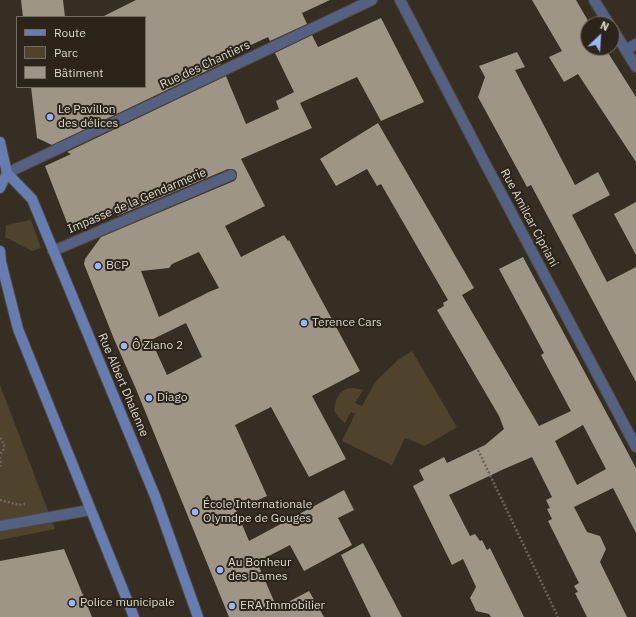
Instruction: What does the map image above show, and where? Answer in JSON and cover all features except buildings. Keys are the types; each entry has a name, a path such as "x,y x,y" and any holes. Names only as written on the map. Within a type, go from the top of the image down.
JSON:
{"main road":[{"path":"0,142 7,174 0,188"},
{"name":"Rue Albert Dhalenne","path":"7,174 32,199 155,496 198,617"},
{"path":"0,251 1,262 18,329 134,617"}],"street":[{"name":"Rue des Chantiers","path":"7,174 372,0"},
{"name":"Rue Amilcar Cipriani","path":"400,0 636,447"},
{"path":"594,0 605,16"},
{"path":"620,41 636,67"},
{"path":"626,50 636,44"},
{"name":"Impasse de la Gendarmerie","path":"53,251 231,175"},
{"path":"0,526 90,510"}],"path":[{"path":"0,438 4,446 3,451 0,454"},
{"path":"478,450 558,617"},
{"path":"0,457 0,467"},
{"path":"0,500 18,504"}],"green space":[{"path":"31,220 41,248 32,251 5,237 6,225"},
{"path":"412,351 457,427 425,446 405,438 392,465 342,441 355,414 351,412 345,423 338,417 334,410 336,400 340,393 346,389 352,388 363,390 355,403 362,406 376,381 398,360"},
{"path":"0,385 55,529 0,540"}],"place":[{"name":"Le Pavillon des délices","path":"50,117"},
{"name":"BCP","path":"98,266"},
{"name":"Terence Cars","path":"304,323"},
{"name":"Ô Ziano 2","path":"124,346"},
{"name":"Diago","path":"149,398"},
{"name":"École Internationale Olymdpe de Gouges","path":"195,512"},
{"name":"Au Bonheur des Dames","path":"220,570"},
{"name":"Police municipale","path":"72,603"},
{"name":"ERA Immobilier","path":"232,606"}]}
